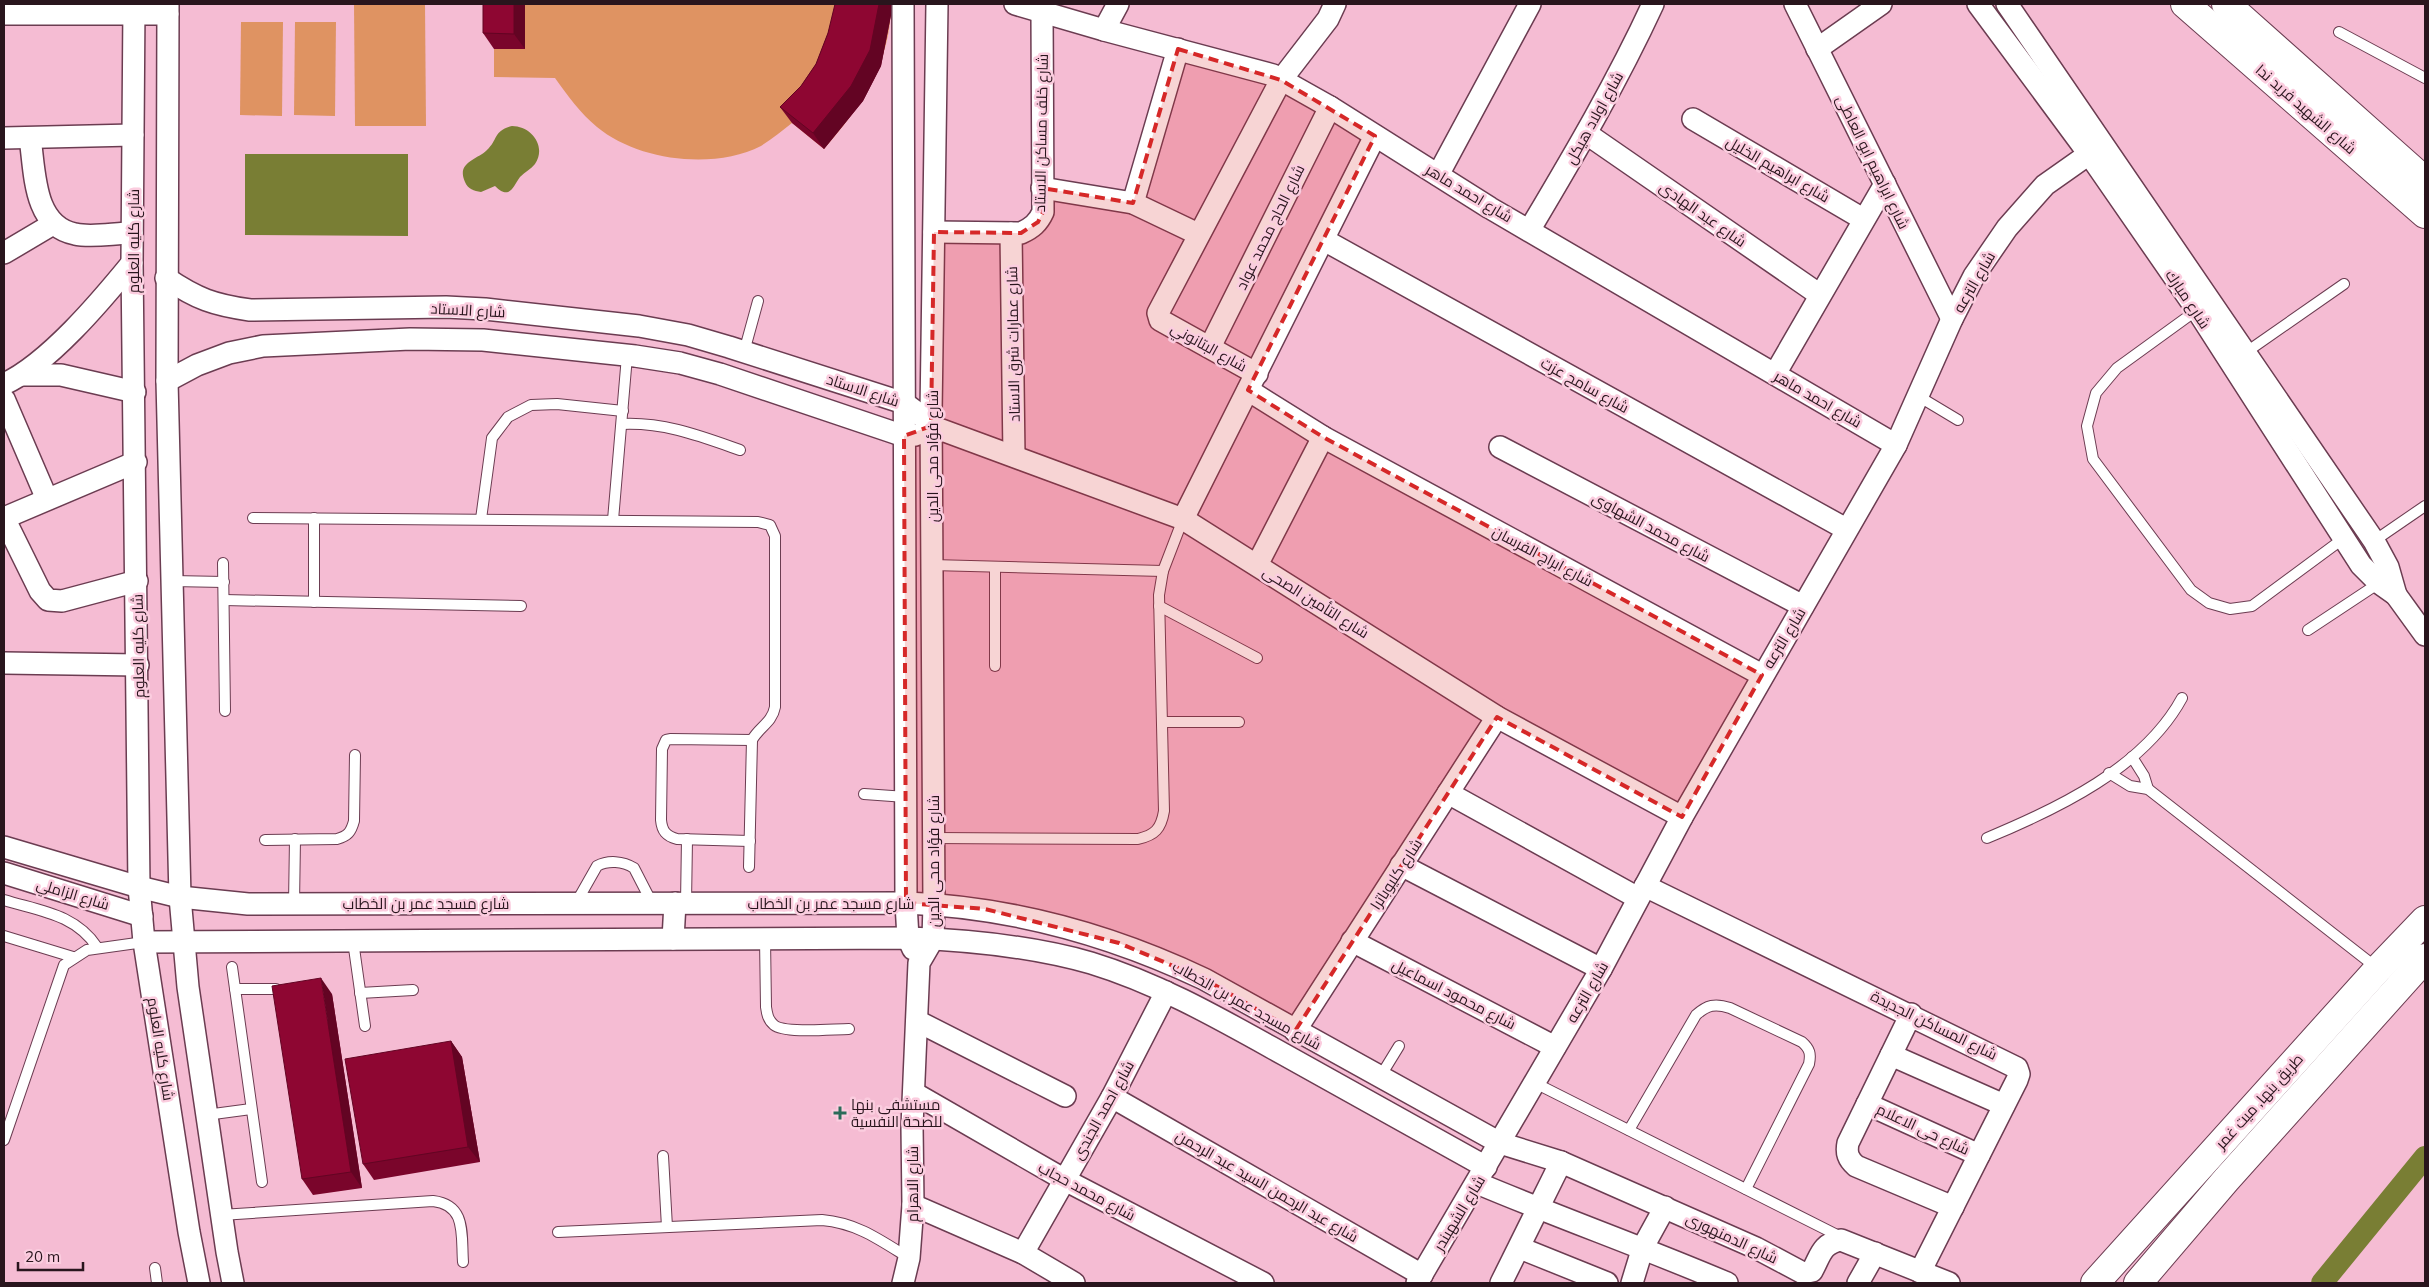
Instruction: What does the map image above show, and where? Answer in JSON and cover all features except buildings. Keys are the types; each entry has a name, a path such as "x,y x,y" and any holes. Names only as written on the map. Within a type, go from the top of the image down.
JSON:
{"main road":[{"name":"شارع الشهيد فريد ندا","path":"2185,4 2425,214"},
{"name":"شارع الشهيد فريد ندا","path":"2226,4 2425,181"},
{"name":"طريق بنها, ميت غمر","path":"2095,1283 2378,969 2425,920"},
{"name":"طريق بنها, ميت غمر","path":"2138,1283 2226,1180 2425,958"}],"street":[{"name":"شارع فؤاد محى الدين","path":"904,4 906,903 908,938 919,963"},
{"name":"شارع فؤاد محى الدين","path":"919,963 932,939 934,904 931,426 938,4"},
{"name":"شارع احمد ماهر","path":"1016,4 1104,30 1249,67 1281,80 1330,106 1438,175 1896,445"},
{"path":"1104,30 1118,4"},
{"path":"1042,188 1133,203 1198,234 1281,80 1328,19 1335,4"},
{"path":"1438,175 1530,4"},
{"name":"شارع اولاد هيكل","path":"1530,229 1586,134 1632,50 1653,4"},
{"name":"شارع ابراهيم ابو العاطى","path":"1795,4 1952,319"},
{"path":"1817,49 1881,4"},
{"name":"شارع مبارك","path":"1978,4 2203,306 2246,353 2374,541 2388,567 2387,589"},
{"name":"شارع مبارك","path":"2007,4 2203,306 2349,546 2425,635"},
{"name":"شارع كليه العلوم","path":"134,9 132,263 140,887 144,942 188,1232 198,1283"},
{"path":"4,14 168,9 167,381 180,897 183,943 206,1115 233,1283"},
{"name":"شارع خلف مساكن الاستاد","path":"934,232 1011,233 1026,231 1038,222 1043,212 1042,12"},
{"path":"1133,203 1178,49"},
{"name":"شارع الحاج محمد عواد","path":"1210,347 1330,106"},
{"name":"شارع ابراهيم الخليل","path":"1693,119 1864,220"},
{"name":"شارع عبد الهادى","path":"1586,134 1820,294"},
{"path":"4,138 133,135"},
{"path":"1183,519 1375,136"},
{"path":"30,138 41,206 53,224 64,231 76,235 132,233"},
{"name":"شارع الترعه","path":"1500,1143 1601,969 1682,817 1762,675 1896,445 1952,319 1974,276 2007,228 2045,185 2089,154"},
{"path":"1775,374 1885,184"},
{"path":"4,253 53,224"},
{"name":"شارع عمارات شرق الاستاد","path":"1011,233 1014,456"},
{"name":"شارع البتانوني","path":"1198,234 1158,312 1160,320 1210,347 1323,437"},
{"name":"شارع سامح عزت","path":"1324,240 1846,530"},
{"path":"4,384 23,375 82,321 132,263"},
{"name":"شارع الاستاد","path":"166,278 197,297 219,305 250,310 446,307 485,309 639,326 688,335 904,403 914,409 931,426"},
{"path":"631,356 639,326"},
{"name":"شارع الاستاد","path":"167,381 197,365 229,353 263,346 446,338 520,343 631,356 680,364 720,374 904,436"},
{"path":"720,374 737,349"},
{"path":"23,375 61,375 135,392"},
{"path":"871,425 877,411 877,395"},
{"path":"4,399 47,499"},
{"path":"904,436 918,434 931,426"},
{"name":"شارع التأمين الصحى","path":"931,426 1183,519 1497,717 1682,817"},
{"path":"1257,565 1323,437"},
{"name":"شارع ابراج الفرسان","path":"1323,437 1762,675"},
{"name":"شارع محمد الشهاوى","path":"1500,447 1803,606"},
{"path":"136,462 4,518 40,591 48,600 62,601 137,581"},
{"path":"2349,546 2374,541"},
{"path":"4,663 138,666"},
{"name":"شارع كليوباترا","path":"1294,1031 1497,717"},
{"name":"شارع المساكن الجديدة","path":"1448,793 1641,892 1911,1014 2017,1068 2017,1080 1920,1272"},
{"name":"شارع الزاملي","path":"4,847 140,887"},
{"path":"1401,865 1601,969"},
{"name":"شارع الزاملي","path":"4,873 142,916"},
{"name":"شارع مسجد عمر بن الخطاب","path":"140,887 180,897 248,904 906,903 985,909 1031,917 1120,943 1204,979 1294,1031 1500,1143"},
{"path":"673,939 681,903"},
{"name":"شارع مسجد عمر بن الخطاب","path":"144,942 908,938 997,944 1044,952 1100,967 1166,992 1207,1011 1538,1209 1643,1247 1727,1283"},
{"name":"شارع محمود اسماعيل","path":"1352,941 1555,1047"},
{"name":"شارع الاهرام","path":"903,1283 909,1258 914,1205 914,1094 919,963"},
{"name":"شارع احمد الجندى","path":"1023,1253 1112,1097 1166,992"},
{"path":"1911,1014 1848,1143 1847,1152 1850,1160 1856,1166 1953,1207"},
{"path":"917,1021 1065,1096"},
{"path":"1891,1054 2004,1105"},
{"name":"شارع محمد حجاب","path":"914,1094 1065,1180 1263,1283"},
{"name":"شارع عبد الرحمن السيد عبد الرحمن","path":"1112,1097 1419,1279"},
{"name":"شارع حى الاعلام","path":"1867,1104 1979,1155"},
{"name":"شارع الشهبندر","path":"1419,1279 1500,1143"},
{"name":"شارع الدمنهورى","path":"1500,1143 1560,1162 1665,1207 1756,1248 1804,1273 1808,1278 1829,1242 1841,1240 1851,1242"},
{"path":"1501,1283 1520,1248 1560,1162"},
{"path":"914,1205 1023,1253 1074,1283"},
{"path":"1632,1283 1643,1247 1665,1207"},
{"path":"1851,1242 1949,1283"},
{"path":"1520,1248 1607,1283"},
{"path":"1858,1283 1875,1253"}],"lane":[{"path":"2339,32 2425,78"},
{"path":"2246,353 2344,284"},
{"path":"737,349 758,301"},
{"path":"2203,306 2117,368 2096,393 2087,426 2093,459 2191,590 2209,603 2230,609 2252,606 2349,546"},
{"path":"613,520 623,411 631,356"},
{"path":"1918,396 1958,420"},
{"path":"481,519 492,438 508,417 531,405 557,404 623,411"},
{"path":"622,424 659,424 677,428 740,450"},
{"path":"2374,541 2425,506"},
{"path":"253,518 613,520 764,523 774,530 775,707 773,716 756,733 752,740 749,867"},
{"path":"314,518 314,602"},
{"path":"933,838 1138,839 1152,836 1162,825 1164,811 1159,606 1163,571 1183,519"},
{"path":"223,563 225,711"},
{"path":"932,565 1163,571"},
{"path":"995,567 995,666"},
{"path":"172,581 224,582"},
{"path":"2308,630 2387,589"},
{"path":"224,600 521,606"},
{"path":"1159,606 1257,658"},
{"path":"1987,838 2048,811 2110,773 2132,757 2162,729 2182,698"},
{"path":"1162,722 1239,722"},
{"path":"750,841 686,839 668,836 662,829 663,744 671,739 752,740"},
{"path":"265,840 337,839 346,836 352,830 355,755"},
{"path":"2132,757 2144,776 2148,788"},
{"path":"2110,773 2130,786 2148,788 2378,969"},
{"path":"864,794 906,797"},
{"path":"294,904 296,839"},
{"path":"681,903 686,839"},
{"path":"576,903 597,866 621,862 634,868 652,903"},
{"path":"4,900 62,917 77,924 88,934 97,947"},
{"path":"4,936 73,957"},
{"path":"765,939 766,1007 768,1018 775,1026 785,1029 849,1028"},
{"path":"353,941 365,1026"},
{"path":"4,1140 58,977 64,965 73,957 97,947 144,942"},
{"path":"232,967 262,1182"},
{"path":"235,989 276,989"},
{"path":"360,993 413,990"},
{"path":"1629,1130 1696,1015 1705,1006 1718,1004 1730,1008 1802,1042 1808,1048 1811,1056 1809,1064 1746,1189"},
{"path":"1380,1077 1399,1046"},
{"path":"1535,1083 1851,1242"},
{"path":"206,1115 251,1109"},
{"path":"663,1156 666,1227"},
{"path":"221,1216 433,1201 446,1202 456,1210 460,1221 463,1262"},
{"path":"558,1232 822,1220 838,1222 867,1231 909,1258"},
{"path":"155,1268 157,1283"}],"highlighted area":[{"path":"1178,49 1281,80 1375,136 1248,390 1323,437 1762,675 1682,817 1497,717 1295,1031 1204,979 1119,943 985,909 906,903 904,436 931,426 934,232 1021,233 1038,222 1043,212 1042,188 1133,203"}],"shaded area":[{"path":"354,4 425,4 426,126 355,126"},
{"path":"494,4 891,4 890,25 880,64 850,117 824,149 792,123 761,146 721,158 699,160 655,154 633,148 614,139 585,116 555,78 494,77"},
{"path":"241,22 283,22 282,116 240,115"},
{"path":"295,22 336,22 335,116 294,115"},
{"path":"512,126 525,129 535,138 539,150 535,164 520,177 508,192 504,192 495,186 481,192 470,188 466,184 463,175 465,166 487,150 502,130"},
{"path":"245,154 408,154 408,236 245,235"}],"waterway":[{"path":"2322,1283 2425,1157"}],"place":[{"name":"مستشفى بنها للصحة النفسية","path":"840,1113"}]}
